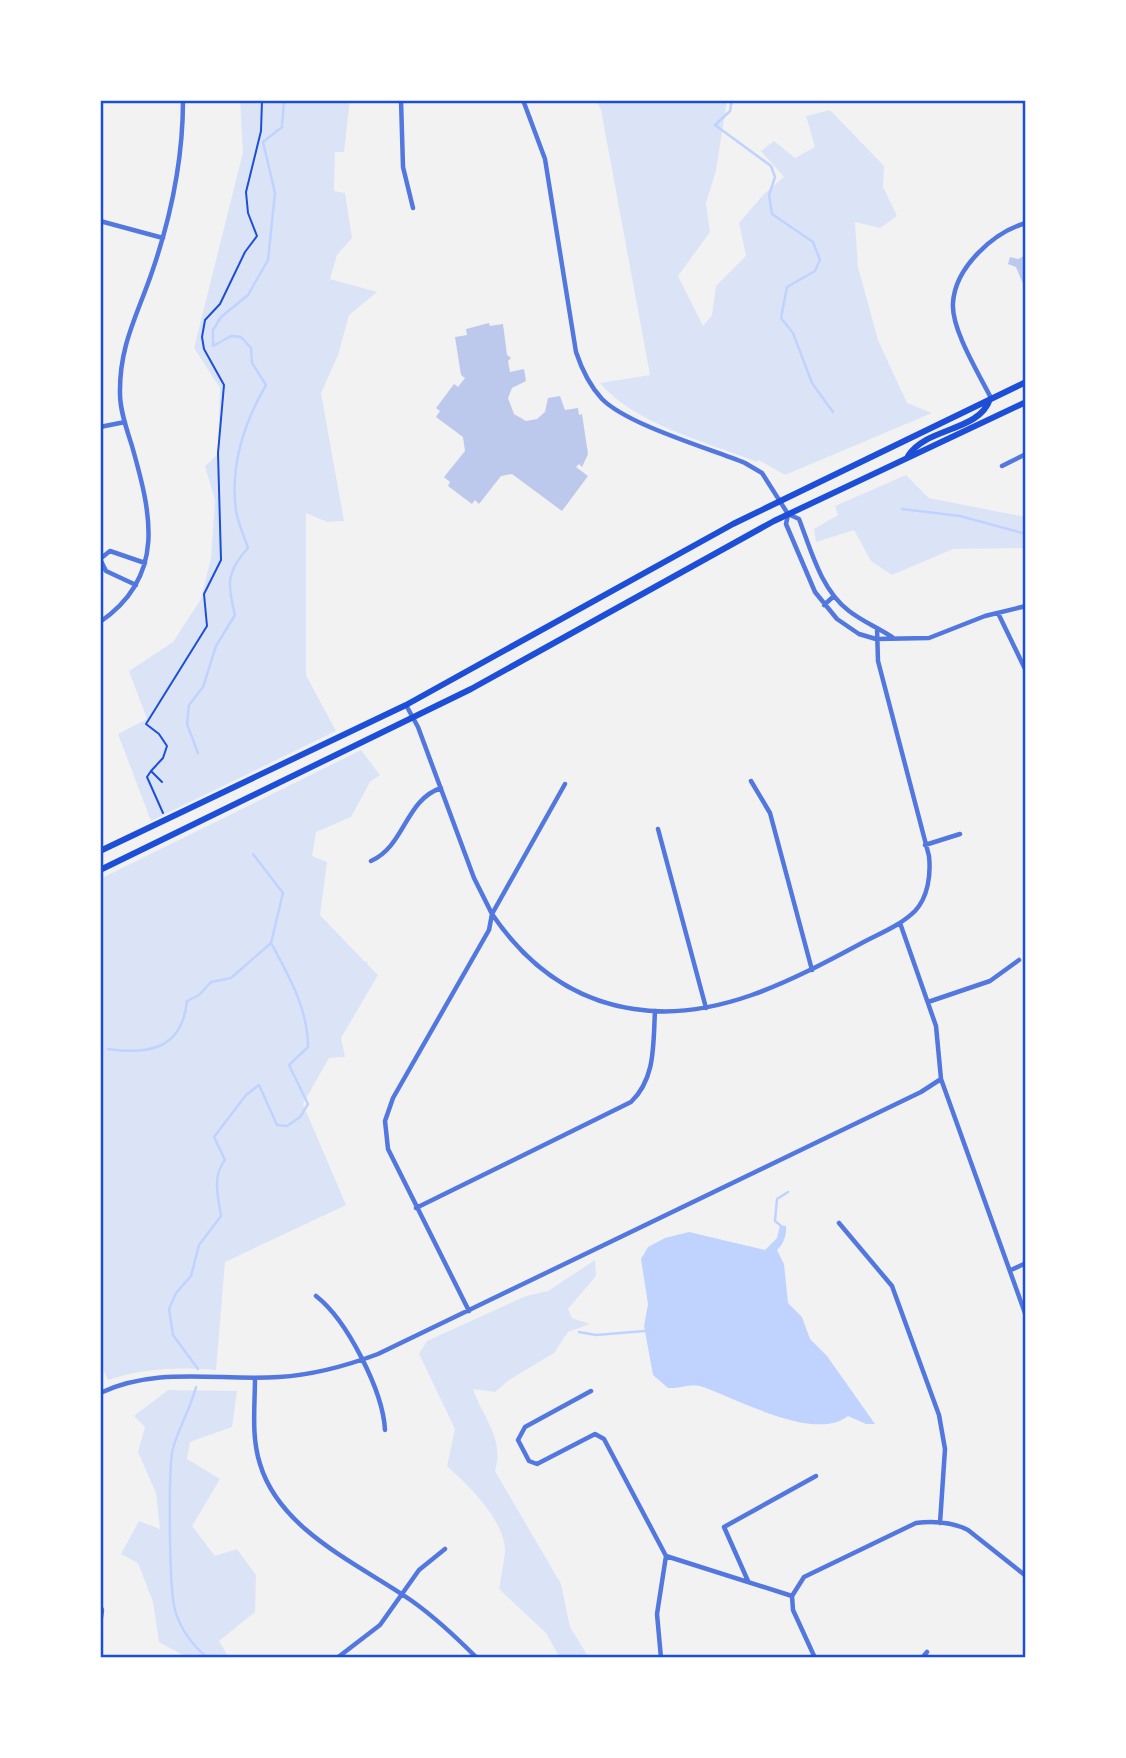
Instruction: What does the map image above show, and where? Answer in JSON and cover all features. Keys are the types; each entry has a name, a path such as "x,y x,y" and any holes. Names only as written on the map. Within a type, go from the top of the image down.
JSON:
{"main road":[{"path":"100,851 406,705 780,500 1026,382"},
{"path":"907,458 920,443 982,414 990,398"},
{"path":"100,870 414,718 542,652 694,563 788,514 1026,402"}],"street":[{"path":"100,622 121,608 136,585 150,545 148,508 120,399 120,366 125,339 163,238 179,163 183,100"},
{"path":"401,100 403,167 413,208"},
{"path":"523,100 545,159 576,352 584,376 603,400 624,415 745,463 762,473 788,514 799,519 818,569 834,596 849,611 892,637"},
{"path":"100,221 163,238"},
{"path":"990,398 955,320 953,302 961,279 989,242 1026,223"},
{"path":"100,427 125,422"},
{"path":"1002,466 1026,454"},
{"path":"788,514 786,524 824,605 859,634 876,639 938,636 998,613 1026,606"},
{"path":"136,585 106,571 100,559 110,551 145,563"},
{"path":"824,605 834,596"},
{"path":"998,613 1026,671"},
{"path":"406,705 414,718 474,878 492,914 518,948 561,983 609,1004 655,1011 706,1008 812,970 900,923 915,911 923,898 930,865 878,661 877,628"},
{"path":"751,781 770,813 812,970"},
{"path":"470,1311 388,1149 384,1134 387,1109 489,930 492,914 565,784"},
{"path":"371,861 391,846 422,796 441,788"},
{"path":"658,828 706,1008"},
{"path":"925,845 960,834"},
{"path":"900,923 938,1038 941,1079 1026,1316"},
{"path":"928,1002 990,981 1019,960"},
{"path":"416,1208 631,1102 640,1093 651,1069 655,1011"},
{"path":"100,1393 119,1384 162,1375 255,1378 308,1373 361,1360 470,1311 941,1079"},
{"path":"839,1223 892,1286 939,1415 945,1449 940,1523"},
{"path":"1011,1270 1026,1263"},
{"path":"316,1296 338,1317 361,1360 380,1402 385,1430"},
{"path":"255,1378 256,1449 267,1483 277,1500 312,1534 434,1618 477,1658"},
{"path":"592,1391 525,1427 518,1440 529,1461 537,1464 595,1434 604,1439 666,1556 657,1614 661,1658"},
{"path":"749,1582 724,1527 816,1476"},
{"path":"815,1658 793,1610 793,1596 804,1577 916,1523 940,1523 968,1530 1025,1574"},
{"path":"337,1658 380,1625 426,1561 444,1549"},
{"path":"666,1556 793,1596"},
{"path":"100,1625 101,1608"},
{"path":"922,1658 927,1652"}],"path":[{"path":"163,814 148,782 151,771 163,758 167,746 159,734 146,724 207,626 204,594 221,560 218,453 224,385 204,349 202,337 205,320 220,304 245,252 257,236 248,213 246,192 261,131 262,100"},
{"path":"151,771 162,782"}],"shaded area":[{"path":"240,100 350,100 344,152 335,152 334,191 345,193 352,238 337,255 330,279 377,292 349,315 338,355 321,393 344,521 327,522 306,513 306,675 336,731 151,821 118,734 147,719 129,671 173,642 201,599 211,558 215,500 205,466 218,454 220,388 194,348 243,152"},
{"path":"596,100 727,100 716,171 706,203 710,232 678,276 703,326 712,315 716,286 746,256 739,223 764,194 784,177 761,151 774,141 795,158 815,147 806,116 830,110 884,166 883,187 897,216 880,228 855,222 858,267 878,340 907,403 932,413 785,475 759,460 757,462 651,421 614,397 600,383 650,375 601,110"},
{"path":"906,475 929,498 1026,517 1026,548 953,549 892,575 871,561 854,530 816,542 814,529 838,515 835,506"},
{"path":"361,750 380,775 370,782 351,817 316,832 312,856 327,862 320,915 365,962 368,961 367,964 378,975 341,1038 345,1057 329,1058 303,1104 346,1205 225,1262 216,1370 162,1369 108,1380 100,1362 100,879"},
{"path":"595,1260 596,1276 568,1309 572,1318 590,1324 568,1332 554,1353 509,1380 495,1392 473,1389 495,1439 495,1471 561,1584 570,1627 589,1658 560,1658 546,1633 499,1589 505,1551 499,1527 484,1504 447,1466 455,1429 419,1354 427,1341 526,1296 548,1291"},
{"path":"168,1390 237,1391 232,1427 190,1442 187,1459 220,1479 192,1526 215,1556 237,1549 256,1575 255,1612 219,1641 229,1658 188,1658 159,1642 153,1602 138,1563 121,1554 139,1521 160,1529 156,1493 138,1452 145,1427 134,1416"}],"water":[{"path":"780,1225 786,1226 784,1240 777,1250 784,1264 788,1303 802,1317 810,1339 827,1356 875,1424 866,1424 848,1416 834,1423 796,1421 700,1386 668,1388 653,1375 644,1326 648,1304 641,1259 648,1247 665,1238 689,1232 765,1250 777,1238"}],"building":[{"path":"1026,255 1026,291 1016,267 1008,264 1010,257 1018,259"},
{"path":"489,323 490,326 503,324 507,355 511,358 508,361 510,372 524,369 526,381 512,388 508,398 514,414 526,421 537,419 545,412 548,398 560,396 565,410 578,408 579,415 582,414 588,454 582,467 579,464 576,467 588,476 562,511 512,474 501,476 479,504 475,500 472,504 448,486 450,482 444,477 465,451 463,437 436,417 440,411 436,408 454,384 458,387 465,378 461,375 455,337 467,335 466,329"}],"waterway":[{"path":"198,753 187,724 189,705 203,687 216,646 235,615 230,579 236,564 248,548 236,511 237,462 245,430 266,385 252,363 251,348 241,337 231,336 213,346 213,330 221,317 248,295 268,260 275,193 263,142 282,127 284,100"},
{"path":"732,100 730,111 715,125 771,166 775,177 769,195 772,214 813,242 820,260 815,271 787,287 781,318 793,333 812,383 833,412"},
{"path":"902,509 960,516 1026,534"},
{"path":"198,1369 173,1335 169,1309 176,1293 191,1276 199,1245 221,1216 217,1179 225,1160 214,1137 246,1095 259,1085 277,1125 287,1126 300,1117 308,1104 289,1065 308,1047 305,1019 296,993 271,943 283,893 253,854"},
{"path":"108,1049 150,1049 171,1039 184,1017 187,1001 199,995 211,982 231,978 271,943"},
{"path":"780,1225 775,1221 777,1199 788,1192"},
{"path":"579,1332 596,1335 645,1331"},
{"path":"196,1387 175,1440 171,1460 171,1579 180,1625 192,1643 208,1658"}]}
